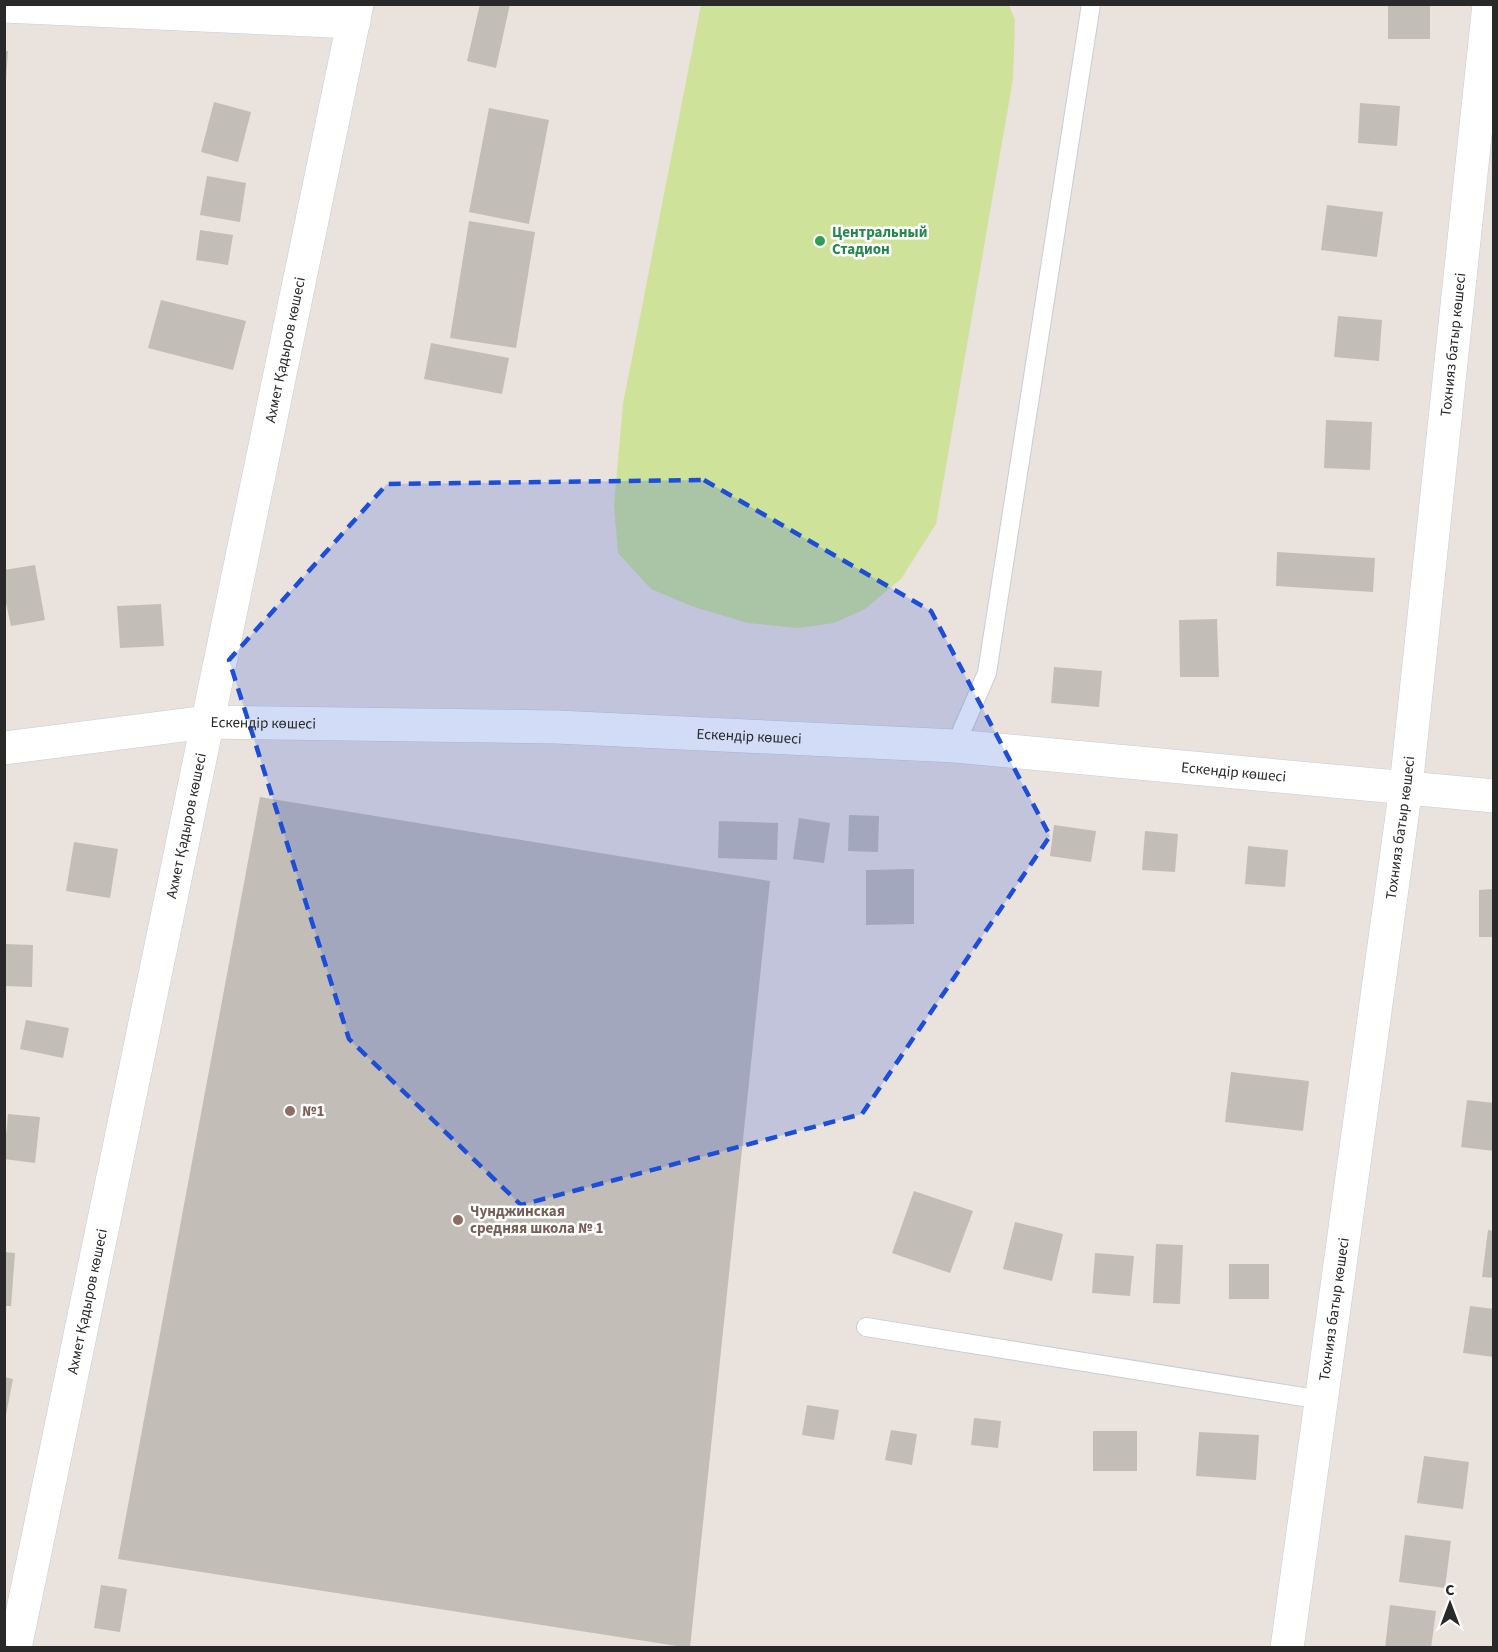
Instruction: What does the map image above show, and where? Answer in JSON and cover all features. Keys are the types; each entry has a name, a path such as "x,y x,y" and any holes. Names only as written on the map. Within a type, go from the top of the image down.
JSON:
{"street":[{"name":"Тохнияз батыр көшесі","path":"1287,1647 1406,787 1489,4"},
{"path":"4,6 355,14"},
{"name":"Ахмет Қадыров көшесі","path":"15,1647 355,14"},
{"name":"Ескендір көшесі","path":"4,748 207,722 557,727 955,746 1494,796"}],"lane":[{"path":"955,746 987,673 1091,4"},
{"path":"866,1326 1322,1400"}],"highlighted area":[{"path":"704,480 931,611 1050,836 862,1114 521,1205 349,1039 229,660 387,484"}],"green space":[{"name":"Центральный Стадион","path":"701,5 1009,5 1015,20 1013,79 936,524 901,579 865,609 834,623 798,628 748,623 694,607 651,589 618,553 614,505 623,404"}],"building":[{"path":"480,4 510,4 496,68 467,61"},
{"path":"1388,4 1430,4 1430,39 1388,39"},
{"path":"4,51 8,51 6,78 4,78"},
{"path":"214,102 251,112 238,162 201,152"},
{"path":"1360,103 1400,106 1397,146 1358,143"},
{"path":"489,108 549,120 529,224 469,212"},
{"path":"207,176 246,183 240,222 200,215"},
{"path":"1327,205 1383,212 1377,257 1321,250"},
{"path":"469,221 535,232 516,348 450,338"},
{"path":"200,230 233,235 228,265 196,260"},
{"path":"161,300 246,321 233,370 148,348"},
{"path":"1338,316 1382,320 1379,361 1334,357"},
{"path":"431,343 509,358 502,394 424,379"},
{"path":"1326,420 1372,422 1370,470 1324,468"},
{"path":"1277,552 1375,558 1373,592 1276,586"},
{"path":"35,565 45,620 11,626 4,594 4,570"},
{"path":"161,604 164,646 120,648 117,606"},
{"path":"1217,619 1219,677 1180,677 1179,620"},
{"path":"1054,667 1102,671 1099,707 1051,703"},
{"name":"Чунджинская средняя школа № 1","path":"260,797 770,881 690,1648 118,1559"},
{"path":"849,815 879,816 878,852 848,851"},
{"path":"799,818 830,823 824,863 793,859"},
{"path":"719,821 778,823 777,860 718,858"},
{"path":"1054,825 1096,831 1091,862 1050,856"},
{"path":"1145,831 1178,834 1175,872 1142,870"},
{"path":"74,842 118,849 110,898 66,891"},
{"path":"1248,846 1288,850 1285,887 1245,884"},
{"path":"914,869 914,924 866,925 866,870"},
{"path":"1494,889 1494,937 1479,937 1479,890"},
{"path":"4,944 33,945 32,987 4,986"},
{"path":"26,1020 69,1028 63,1058 20,1049"},
{"path":"1231,1072 1309,1081 1303,1131 1225,1122"},
{"path":"1467,1100 1494,1103 1494,1151 1461,1147"},
{"path":"8,1114 40,1117 35,1163 4,1159"},
{"path":"914,1191 973,1211 950,1273 892,1253"},
{"path":"1015,1222 1063,1234 1052,1281 1003,1269"},
{"path":"1488,1230 1494,1231 1494,1278 1482,1277"},
{"path":"1156,1244 1183,1245 1180,1304 1153,1303"},
{"path":"4,1252 15,1253 11,1306 4,1306"},
{"path":"1095,1253 1134,1256 1130,1296 1092,1293"},
{"path":"1229,1264 1269,1264 1269,1299 1229,1299"},
{"path":"1470,1306 1494,1309 1494,1357 1463,1353"},
{"path":"4,1377 13,1379 6,1415 4,1415"},
{"path":"807,1405 839,1410 834,1440 802,1435"},
{"path":"974,1418 1001,1421 998,1448 971,1445"},
{"path":"891,1430 917,1434 912,1465 885,1460"},
{"path":"1093,1431 1137,1431 1137,1471 1093,1471"},
{"path":"1199,1432 1259,1435 1256,1480 1196,1476"},
{"path":"1424,1456 1469,1462 1463,1509 1417,1503"},
{"path":"1405,1535 1451,1541 1445,1588 1399,1582"},
{"path":"101,1585 127,1589 120,1632 94,1628"},
{"path":"1390,1605 1436,1611 1431,1648 1385,1648"}],"place":[{"name":"Центральный Стадион","path":"820,241"},
{"name":"№1","path":"290,1111"},
{"name":"Чунджинская средняя школа № 1","path":"458,1220"}]}
